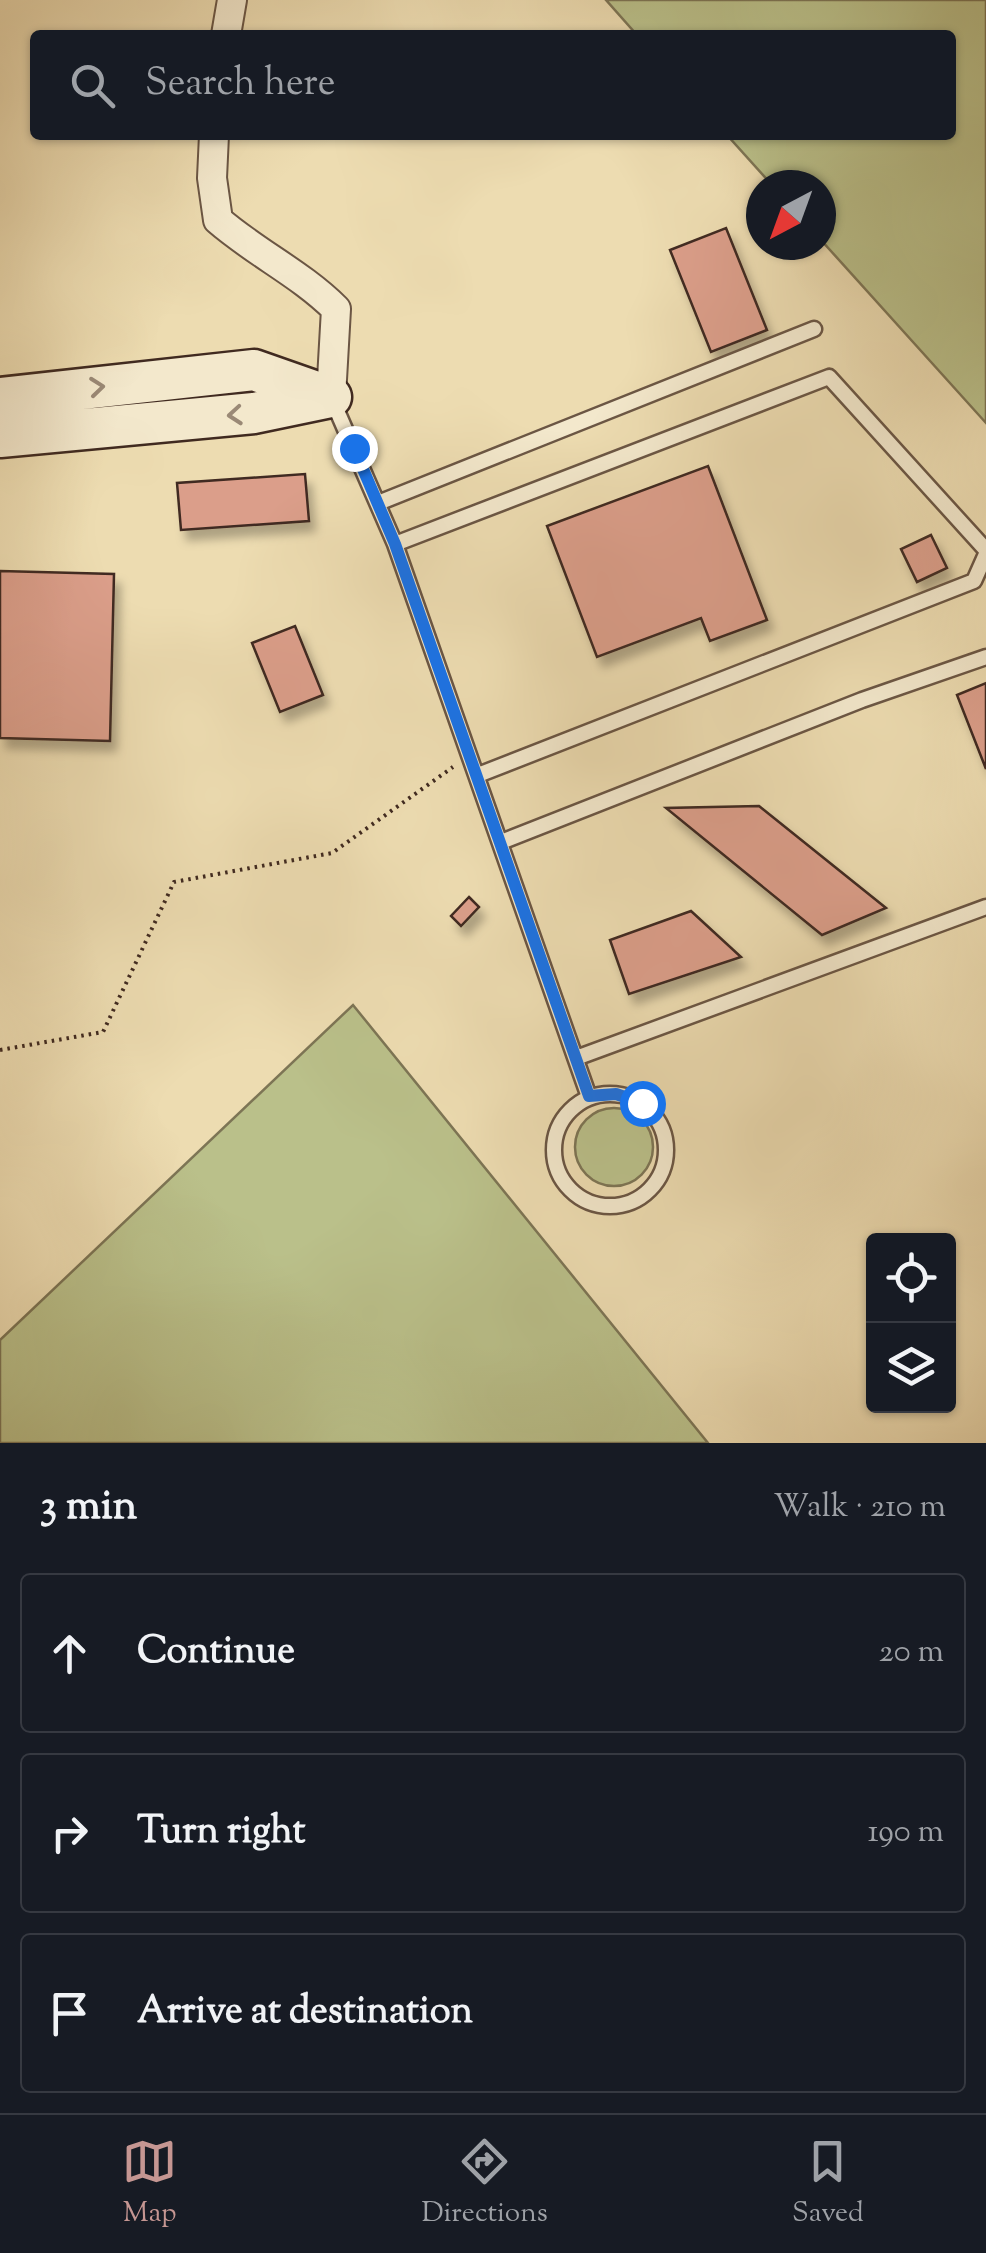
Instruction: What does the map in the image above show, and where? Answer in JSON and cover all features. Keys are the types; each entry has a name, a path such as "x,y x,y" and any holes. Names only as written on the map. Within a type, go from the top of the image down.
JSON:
{"main road":[{"path":"0,398 254,370 331,396"},
{"path":"0,437 254,413 331,396"}],"street":[{"path":"227,30 232,0"},
{"path":"214,140 212,178 218,220 251,249 310,284 336,309 331,396"}],"lane":[{"path":"378,503 814,329"},
{"path":"395,544 829,378 986,552 974,581 478,775"},
{"path":"331,396 395,544 589,1096"},
{"path":"501,842 862,700 986,657"},
{"path":"576,1058 986,907"},
{"path":"589,1096 630,1097 660,1123 666,1163 653,1187 630,1203 603,1206 578,1196 555,1164 560,1124 589,1096"}],"path":[{"path":"0,1050 103,1032 174,882 332,853 470,755"}],"green space":[{"path":"606,0 986,0 986,423 836,257 836,170 758,170 732,140 956,140 956,30 633,30"},
{"path":"353,1005 708,1443 0,1443 0,1340"},
{"path":"614,1108 629,1111 641,1120 650,1132 650,1162 641,1174 629,1183 614,1186 599,1183 587,1174 578,1162 575,1147 578,1132 587,1120 599,1111"}],"building":[{"path":"726,228 767,330 711,352 670,250"},
{"path":"708,466 767,620 710,641 701,618 597,657 547,526"},
{"path":"305,474 309,521 181,530 177,483"},
{"path":"931,535 947,568 917,582 901,549"},
{"path":"0,571 114,574 110,741 0,738"},
{"path":"295,626 323,695 280,712 252,643"},
{"path":"986,683 986,769 957,695"},
{"path":"759,806 886,908 822,935 666,808"},
{"path":"469,897 479,907 461,926 451,916"},
{"path":"691,911 741,957 629,994 610,940"}],"route":[{"path":"354,448 395,544 589,1096 616,1094 642,1103"}]}
